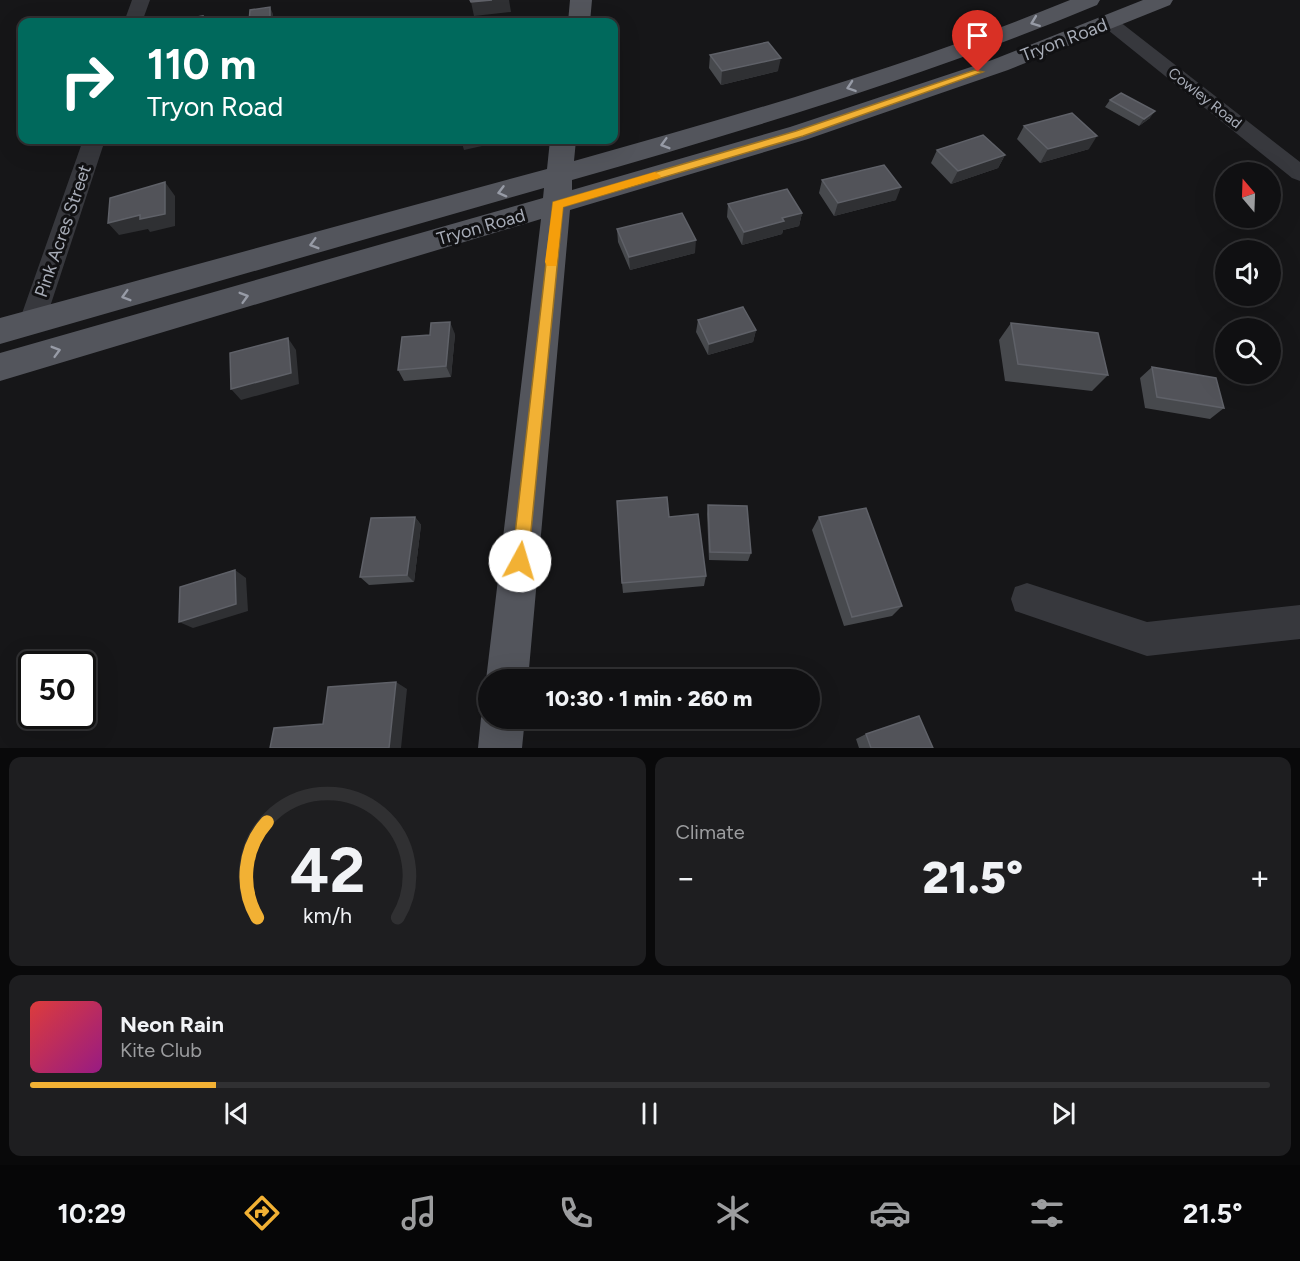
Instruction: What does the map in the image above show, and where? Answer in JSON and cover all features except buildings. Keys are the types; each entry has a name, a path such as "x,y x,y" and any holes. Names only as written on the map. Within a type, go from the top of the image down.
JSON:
{"main road":[{"path":"579,18 581,0"},
{"name":"Tryon Road","path":"0,367 558,190 961,50 1089,0"},
{"name":"Tryon Road","path":"0,331 558,190 800,133 1000,65 1162,0"},
{"path":"508,669 563,144"},
{"path":"500,748 502,729"}],"street":[{"path":"135,18 141,0"},
{"name":"Cowley Road","path":"1109,22 1300,174"},
{"name":"Pink Acres Street","path":"32,322 93,144"},
{"path":"1027,599 1147,639 1300,622"}],"slow traffic":[{"path":"551,262 557,204 655,176"}],"route":[{"path":"520,561 557,204 800,133 978,72"}]}
